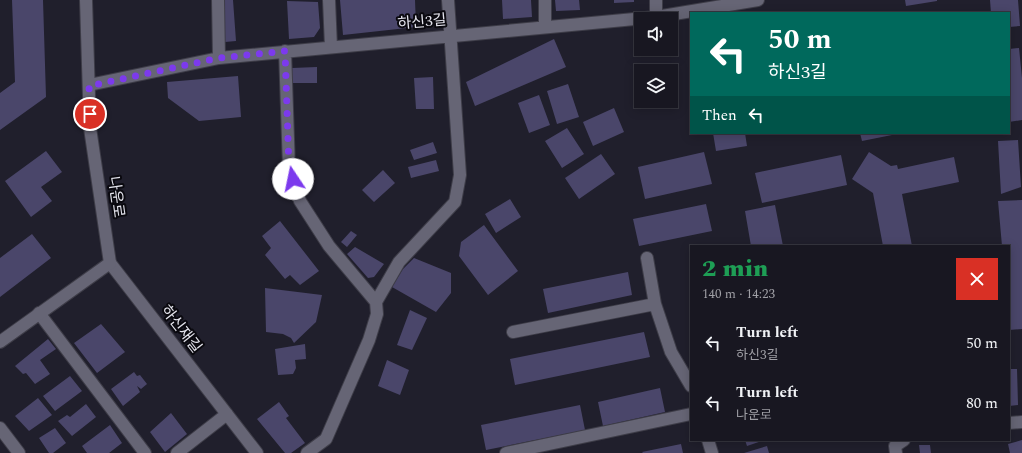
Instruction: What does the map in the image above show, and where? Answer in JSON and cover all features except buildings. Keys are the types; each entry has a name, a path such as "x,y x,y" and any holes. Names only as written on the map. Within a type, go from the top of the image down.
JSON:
{"street":[{"name":"나운로","path":"86,0 90,128 110,263"},
{"path":"218,0 219,58"},
{"path":"329,0 331,47"},
{"path":"307,453 326,439 369,340 377,314 376,302 399,262 455,202 460,175 448,0"},
{"path":"545,0 545,27"},
{"path":"656,0 656,12"},
{"name":"하신3길","path":"678,13 758,0"},
{"name":"하신3길","path":"89,86 219,58 634,19"},
{"path":"285,51 289,168 300,201 329,246 376,302"},
{"path":"647,258 655,304 672,352 690,384"},
{"path":"0,342 110,263"},
{"name":"하신재길","path":"110,263 257,453"},
{"path":"513,332 655,304"},
{"path":"39,313 145,453"},
{"path":"177,453 227,414"},
{"path":"506,453 690,414"},
{"path":"1010,423 1022,422"},
{"path":"0,428 19,453"},
{"path":"708,441 712,453"},
{"path":"896,453 895,446 902,441"}],"route":[{"path":"90,114 89,86 219,58 285,51 289,168 293,179"}]}
